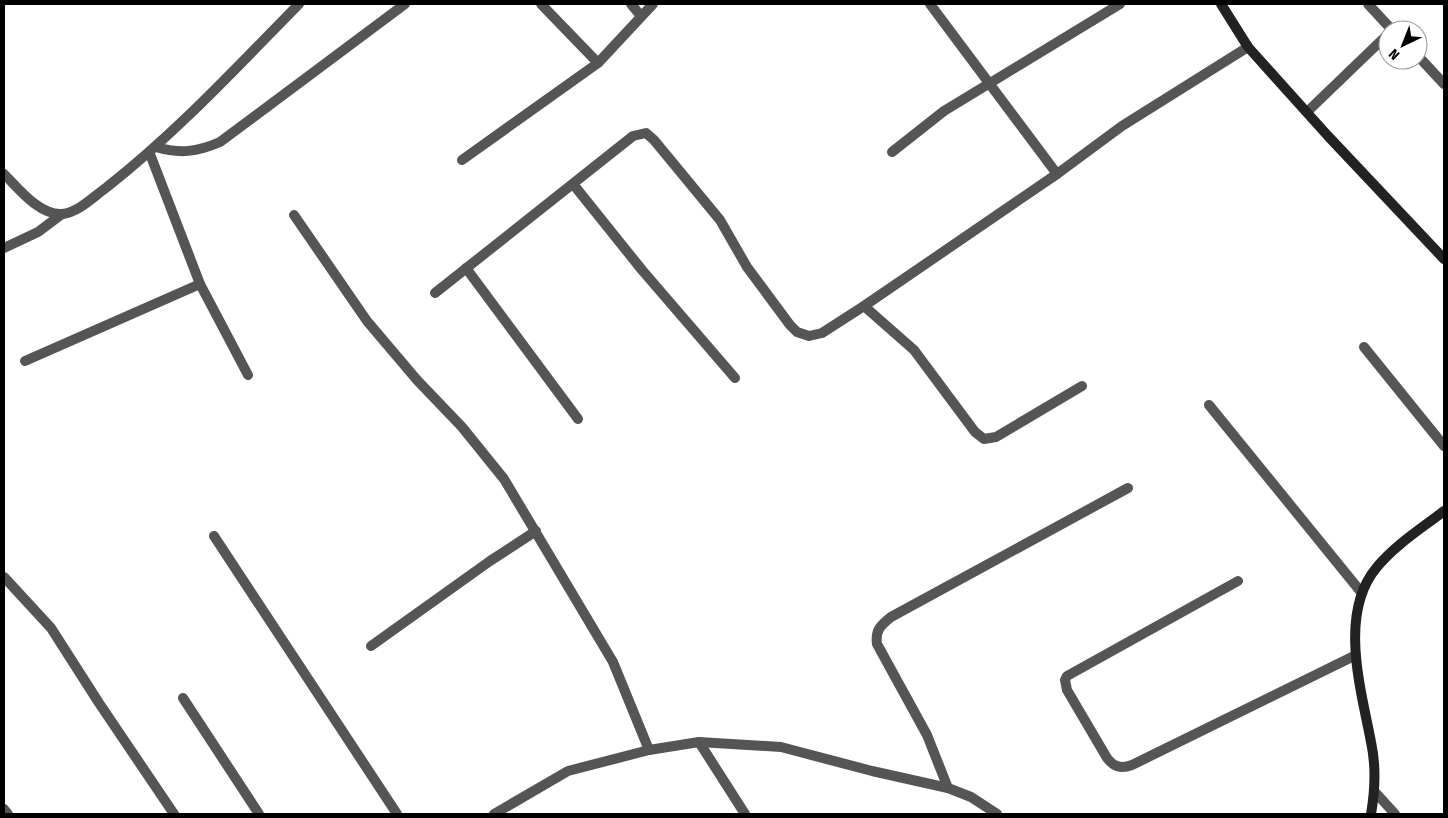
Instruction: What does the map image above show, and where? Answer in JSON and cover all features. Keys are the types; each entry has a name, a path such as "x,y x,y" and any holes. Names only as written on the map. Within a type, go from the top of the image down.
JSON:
{"street":[{"path":"4,248 38,232 62,214 81,207 153,150 299,4"},
{"path":"153,150 187,152 220,142 405,4"},
{"path":"541,4 598,63"},
{"path":"631,4 641,16"},
{"path":"462,160 598,63 653,4"},
{"path":"930,4 1057,174"},
{"path":"892,152 936,117 988,82 1120,4"},
{"path":"1221,4 1248,47 1444,259"},
{"path":"1368,4 1383,20"},
{"path":"1308,112 1378,44"},
{"path":"435,293 634,136 646,133 654,140 720,220 747,267 797,332 809,336 816,335 864,306 1057,174 1122,126 1248,47"},
{"path":"1428,67 1444,84"},
{"path":"153,150 200,284 248,375"},
{"path":"4,174 38,206 48,212 62,214"},
{"path":"573,184 642,270 736,378"},
{"path":"294,215 367,322 484,453 504,479 614,662 649,750"},
{"path":"466,268 578,419"},
{"path":"25,361 200,284"},
{"path":"864,306 914,350 975,432 984,439 996,437 1082,386"},
{"path":"1364,347 1444,446"},
{"path":"1209,404 1361,592"},
{"path":"948,788 927,735 877,644 876,637 879,628 891,617 1128,488"},
{"path":"1372,814 1375,792 1372,743 1354,656 1361,592 1376,568 1387,556 1444,511"},
{"path":"371,646 490,561 536,532"},
{"path":"214,536 397,814"},
{"path":"4,577 50,628 174,814"},
{"path":"1238,581 1068,676 1065,680 1067,690 1107,758 1115,766 1125,767 1132,765 1354,656"},
{"path":"184,698 259,814"},
{"path":"699,742 745,814"},
{"path":"494,814 568,771 649,750 699,742 781,747 872,771 948,788 971,797 997,814"},
{"path":"1375,792 1395,814"},
{"path":"4,809 8,814"}]}
